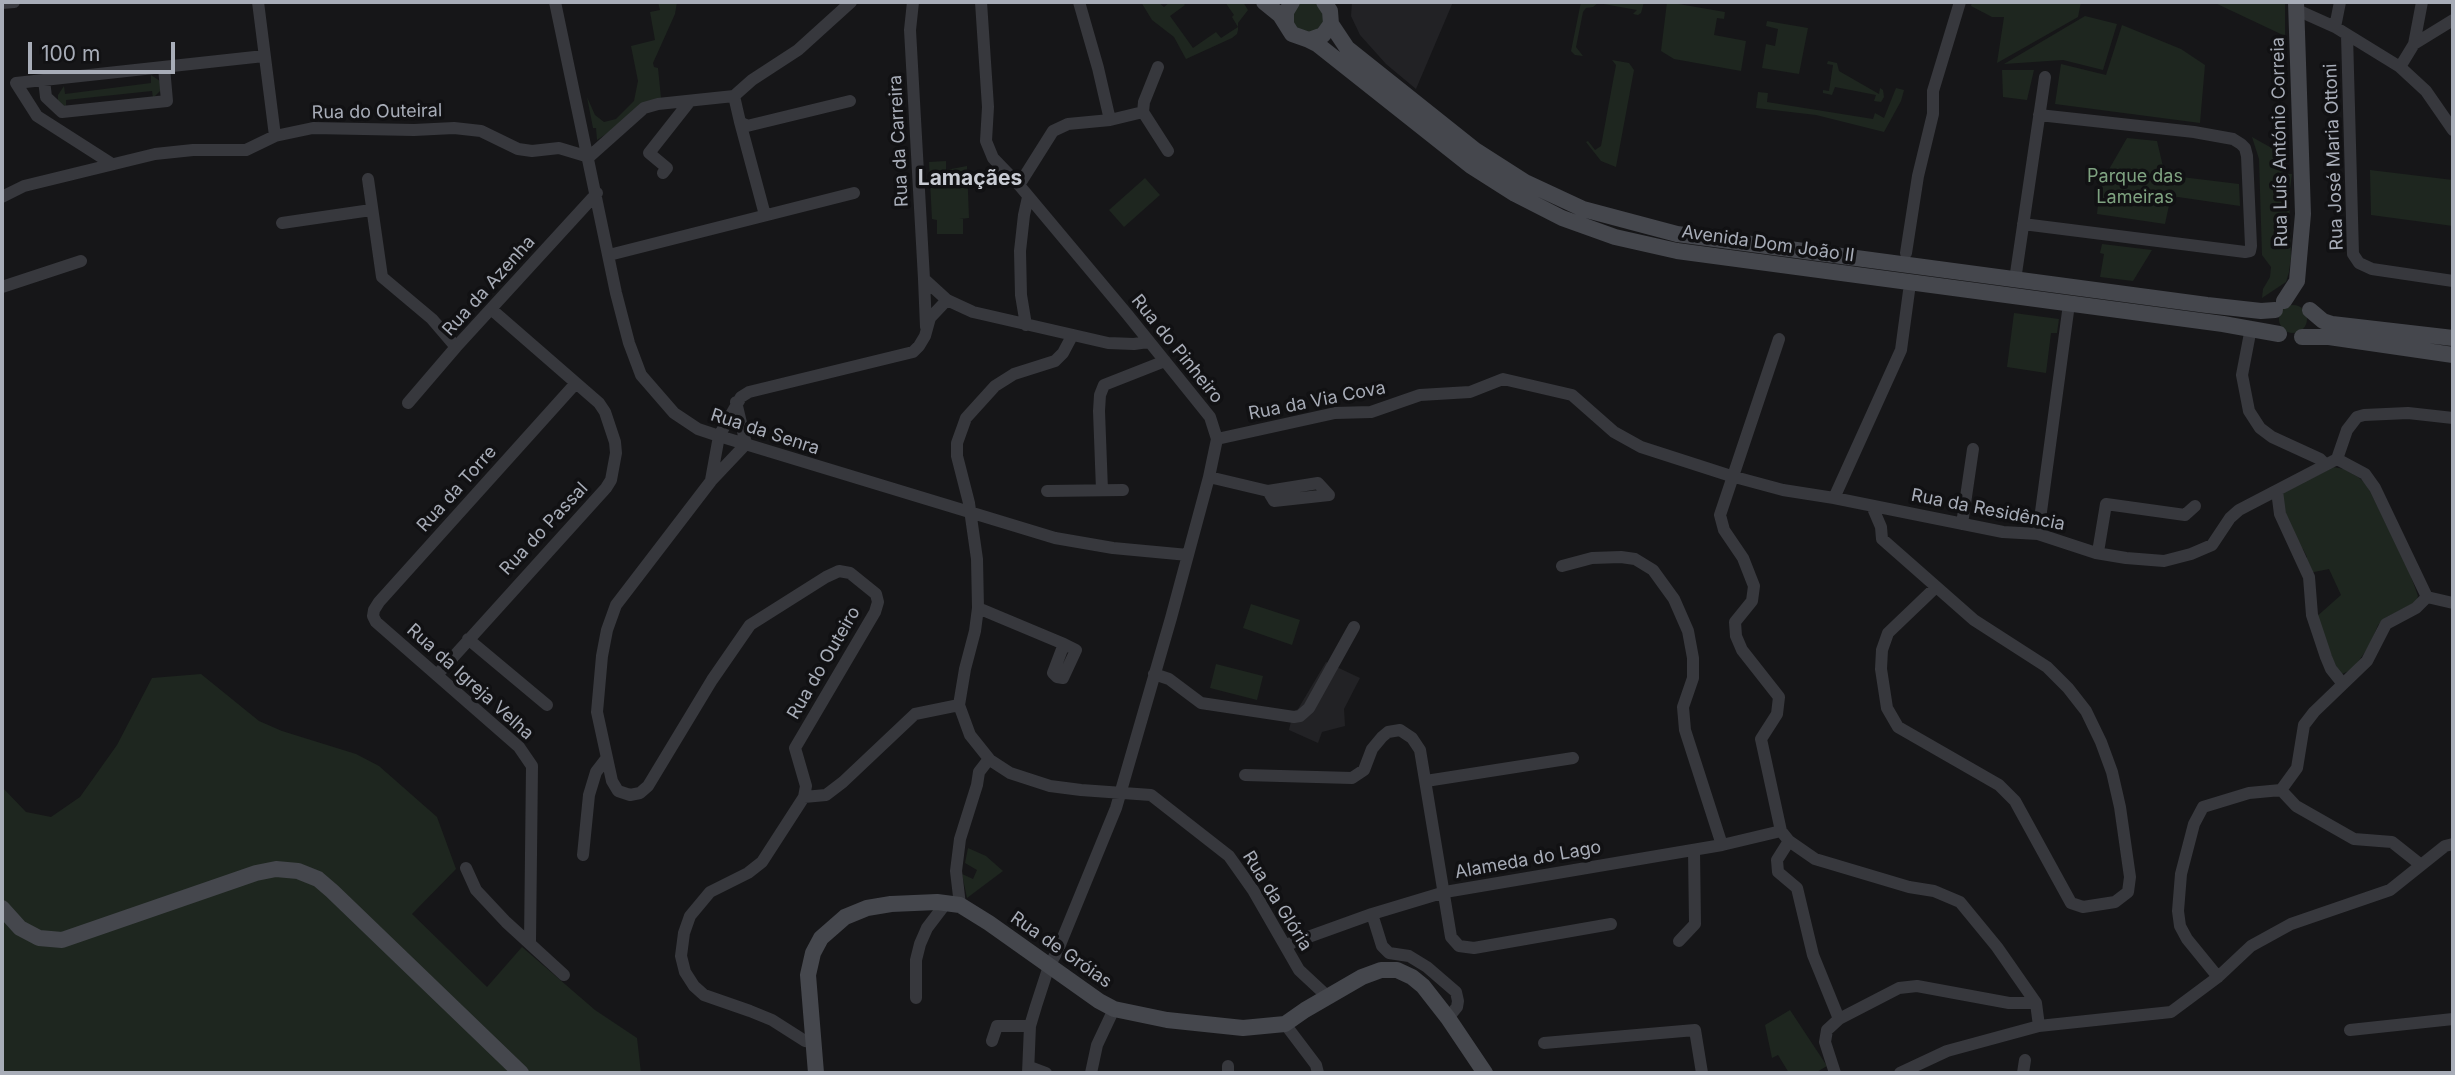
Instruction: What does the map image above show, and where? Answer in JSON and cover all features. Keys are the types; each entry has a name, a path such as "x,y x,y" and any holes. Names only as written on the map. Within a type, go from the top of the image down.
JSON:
{"main road":[{"name":"Avenida Dom João II","path":"1264,2 1286,22 1297,38 1317,44 1453,153 1515,194 1562,218 1615,237 1677,251 2251,328 2289,339 2319,336 2453,355"},
{"path":"1286,22 1286,12 1292,2"},
{"name":"Rua Luís António Correia","path":"2297,6 2303,214 2297,281 2307,306"},
{"name":"Avenida Dom João II","path":"1309,40 1323,35 1330,10"},
{"name":"Avenida Dom João II","path":"1330,10 1347,48 1475,150 1525,182 1583,209 1677,234 2246,310 2297,300 2327,323 2453,338"},
{"name":"Rua Luís António Correia","path":"2279,305 2297,281"},
{"path":"2279,305 2273,323 2279,334"},
{"path":"2302,337 2312,322 2307,306"},
{"path":"2,908 20,928 39,938 62,940 256,873 276,869 298,871 318,879 332,891 521,1073"},
{"path":"816,1073 807,975 813,953 821,938 845,917 867,908 891,904 953,904"},
{"name":"Rua de Gróias","path":"953,904 1114,1009 1214,1027 1243,1028 1285,1024 1372,973 1397,970 1412,976 1423,986 1485,1073"}],"street":[{"path":"2,3 14,2"},
{"path":"258,2 275,136"},
{"name":"Rua da Senra","path":"555,2 629,344 641,375 674,412 698,429 971,514 1082,544 1188,555"},
{"path":"589,157 644,108 658,104 734,96 752,80 798,50 851,2"},
{"name":"Rua da Carreira","path":"913,2 910,30 926,327"},
{"name":"Rua do Pinheiro","path":"981,2 988,107 986,141 993,158 1019,185 1210,417 1217,439"},
{"path":"1079,2 1110,120"},
{"path":"1906,253 1916,187 1933,114 1933,91 1959,2"},
{"path":"2335,27 2340,2"},
{"path":"2400,67 2414,44 2422,2"},
{"path":"2297,6 2400,67 2426,90 2453,130"},
{"path":"2414,44 2453,20"},
{"name":"Rua José Maria Ottoni","path":"2347,35 2353,254 2359,263 2372,270 2453,281"},
{"path":"112,164 37,116 16,83 264,56"},
{"path":"44,80 46,97 62,113 167,101 164,67"},
{"path":"1158,67 1144,102 1143,112 1168,151"},
{"path":"2015,280 2045,77"},
{"path":"734,96 765,215"},
{"path":"663,173 667,168 649,153 690,101"},
{"path":"740,121 747,126 850,102"},
{"path":"1019,185 1052,131 1068,124 1110,120 1143,112"},
{"path":"2023,224 2245,252 2250,251 2251,246 2247,156 2245,148 2233,139 2039,114"},
{"name":"Rua do Outeiral","path":"2,197 24,186 155,154 246,150 275,136 313,128 454,128 481,131 518,149 532,151 559,148 589,157"},
{"path":"368,179 383,277 432,319 456,347"},
{"name":"Rua da Azenha","path":"408,403 597,193"},
{"path":"609,256 854,193"},
{"path":"1026,325 1021,295 1020,251 1028,197"},
{"path":"282,223 372,209"},
{"path":"2,287 81,261"},
{"path":"924,279 947,300 973,312 1108,343 1148,342"},
{"path":"1834,498 1901,350 1909,291"},
{"path":"746,444 736,402 749,392 913,352 919,346 930,318 947,300"},
{"path":"2038,534 2069,304"},
{"name":"Rua do Passal","path":"437,675 611,480 616,453 605,412 491,309"},
{"path":"2251,328 2242,375 2249,411 2260,428 2272,437 2320,459 2365,474 2375,488 2427,597"},
{"path":"916,998 916,960 920,944 928,928 953,904 960,839 979,772 989,760 970,735 959,705 978,608 977,559 971,514 957,456 957,443 966,418 995,386 1014,374 1055,361 1063,353 1072,336"},
{"path":"1779,339 1720,515 1724,530 1743,558 1754,586 1752,601 1735,622 1736,636 1742,650 1779,696 1777,714 1761,739 1785,836 1777,860 1778,872 1797,888 1813,955 1839,1019"},
{"path":"1102,490 1099,411 1104,385 1165,361"},
{"name":"Rua da Via Cova","path":"1217,439 1335,413 1371,412 1420,395 1470,392 1503,379 1572,395 1614,432 1641,447 1783,490 1834,498"},
{"name":"Rua da Torre","path":"376,622 374,610 379,603 576,383"},
{"name":"Rua do Outeiro","path":"711,481 719,436 736,402"},
{"path":"2331,461 2357,417 2408,413 2453,418"},
{"path":"1046,1073 1029,1070 1030,1026 1049,966 1083,891 1120,793 1171,618 1217,439"},
{"name":"Rua do Outeiro","path":"746,444 711,481 616,605 607,630 599,678 597,712 612,781 618,791 630,795 640,793 648,786 712,680 750,625 826,577 839,571 850,573 876,594 878,602 875,612 795,748 806,786 804,797"},
{"path":"1962,524 1973,449"},
{"name":"Rua da Residência","path":"1834,498 2003,532 2038,534 2126,558 2164,561 2212,545 2230,517 2239,510 2331,461"},
{"path":"1209,477 1268,491"},
{"path":"1047,491 1123,490"},
{"path":"2277,491 2280,514 2309,577 2312,615 2326,657 2331,669 2343,684"},
{"path":"2098,552 2106,504 2185,516 2195,506"},
{"path":"1872,506 1881,527 1882,539 1974,620 2048,667 2085,711 2105,752 2120,807 2130,877 2128,892 2115,902 2083,906 2071,903 2015,801 1999,785 1898,727 1887,708 1881,669 1882,650 1888,633 1935,588"},
{"path":"1881,527 1897,511"},
{"path":"1562,566 1606,556 1635,559 1653,570 1674,599 1688,631 1693,658 1693,678 1683,707 1685,730 1722,845"},
{"path":"2427,597 2453,603"},
{"path":"2218,977 2186,939 2180,926 2178,911 2181,874 2194,824 2203,807 2249,793 2281,790 2297,768 2304,725 2367,661 2386,624 2416,608 2427,597"},
{"path":"978,608 1064,644"},
{"name":"Rua da Igreja Velha","path":"376,622 519,747 532,766 530,942"},
{"path":"1154,674 1169,679 1201,703 1300,716 1309,708 1354,628"},
{"path":"468,639 547,705"},
{"path":"813,1042 805,1041 761,1015 704,995 694,986 685,972 681,956 684,933 690,916 710,892 748,873 762,862 804,797 826,795 915,714 959,705"},
{"path":"1245,775 1352,778 1364,770 1372,749 1382,737 1388,732 1400,730 1412,738 1420,750 1451,937 1459,946 1474,948 1611,924"},
{"path":"1426,780 1573,758"},
{"path":"583,855 589,795 596,772 606,759"},
{"name":"Rua da Glória","path":"989,760 1010,773 1049,786 1151,795 1229,856 1299,970 1328,997"},
{"path":"2281,790 2296,806 2354,839 2392,842 2421,865"},
{"path":"1785,836 1815,859 1909,887 1934,891 1960,902 1997,947 2036,1003 2039,1026"},
{"name":"Alameda do Lago","path":"1286,945 1445,892 1785,836"},
{"path":"1900,1073 1947,1051 2039,1026 2171,1012 2218,977 2251,946 2291,924 2390,890 2445,846 2453,844"},
{"path":"1679,941 1695,924 1694,850"},
{"path":"466,868 476,890 506,922 564,975"},
{"path":"1372,915 1382,946 1389,953 1409,956 1427,967 1456,992 1457,1007 1448,1018"},
{"path":"1835,1073 1825,1042 1827,1030 1839,1019 1899,988 1917,986 2009,1003 2036,1003"},
{"path":"1091,1073 1100,1037 1114,1009"},
{"path":"2350,1030 2453,1022"},
{"path":"1285,1024 1316,1065 1318,1073"},
{"path":"992,1041 997,1026 1030,1026"},
{"path":"1544,1043 1695,1030 1702,1073"}],"shaded area":[{"path":"1352,2 1453,2 1416,89 1386,64 1360,35 1351,16"},
{"path":"1326,662 1360,678 1344,709 1345,726 1322,732 1318,743 1289,730 1293,712 1298,709"}],"green space":[{"path":"658,2 677,2 675,14 653,63 654,67 658,68 661,98 597,140 587,97 595,115 604,122 616,119 634,101 638,81 631,46 655,40 650,12 660,10"},
{"path":"1141,2 1158,2 1164,7 1170,2 1182,2 1185,5 1170,16 1193,48 1216,32 1221,38 1238,27 1237,34 1186,59 1174,37 1152,20"},
{"path":"1225,2 1243,2 1248,10 1238,27"},
{"path":"1313,2 1321,7 1325,21 1311,35 1294,27 1292,12 1298,4"},
{"path":"1581,2 1644,2 1638,15 1633,14 1637,10 1598,3 1586,8 1576,47 1583,56 1575,55 1571,51"},
{"path":"1667,2 1725,12 1724,19 1717,18 1714,35 1746,41 1741,71 1674,59 1661,51"},
{"path":"1972,2 2081,2 2078,17 1997,63 2004,17 1992,17 1971,6"},
{"path":"2213,2 2285,2 2285,36"},
{"path":"2085,16 2117,24 2103,70 2063,60 2004,64"},
{"path":"1767,21 1808,28 1799,74 1762,68 1766,44 1775,46 1778,29 1766,26"},
{"path":"2122,25 2181,49 2205,65 2200,123 2055,104 2061,64 2106,75"},
{"path":"1612,60 1629,63 1634,70 1616,167 1601,161 1586,142 1595,150 1601,146 1616,65"},
{"path":"1828,61 1837,63 1839,71 1879,94 1880,88 1883,90 1884,97 1881,102 1874,101 1876,95 1835,87 1832,95 1823,93 1823,90 1829,91 1833,65 1827,64"},
{"path":"2002,70 2034,70 2027,100 2003,97"},
{"path":"151,75 160,81 161,90 153,98 152,91 66,100 66,108 58,101 58,95 64,86 65,94 151,83"},
{"path":"1896,88 1904,90 1884,132 1816,115 1756,108 1758,92 1768,93 1767,102 1873,119 1875,113 1884,118"},
{"path":"2252,137 2286,156 2286,174 2292,174 2289,196 2289,272 2286,282 2262,298 2271,267 2262,255 2259,159"},
{"name":"Parque das Lameiras","path":"2127,138 2157,141 2165,175 2239,184 2240,206 2171,196 2165,224 2097,214 2100,185"},
{"path":"946,161 946,170 967,166 969,218 959,219 963,219 963,234 937,234 937,220 932,219 929,162"},
{"path":"2370,170 2453,180 2453,226 2371,215"},
{"path":"1145,178 1160,195 1124,227 1109,210"},
{"path":"2102,244 2152,250 2133,281 2100,277 2104,254 2100,253"},
{"path":"2293,305 2303,309 2307,319 2303,329 2293,333 2283,329 2279,319 2283,309"},
{"path":"2014,313 2059,319 2057,333 2051,333 2046,373 2007,367"},
{"path":"2333,467 2344,469 2367,485 2409,571 2418,596 2416,602 2387,617 2378,625 2370,645 2353,669 2340,675 2315,618 2341,595 2329,569 2309,573 2305,563 2307,557 2303,549 2298,547 2282,505 2283,493"},
{"path":"1251,604 1300,620 1292,645 1243,628"},
{"path":"1216,664 1263,676 1257,700 1210,688"},
{"path":"201,674 259,721 356,754 379,766 437,817 456,869 412,914 487,987 522,947 595,1010 637,1038 641,1073 2,1073 2,787 26,812 51,817 80,797 117,745 152,678"},
{"path":"968,848 986,856 1003,871 967,898 962,874 973,879 977,870 965,863"},
{"path":"1790,1010 1827,1066 1815,1073 1789,1073 1778,1055 1772,1058 1765,1025"}],"district":[{"name":"Lamaçães","path":"970,179"}]}
